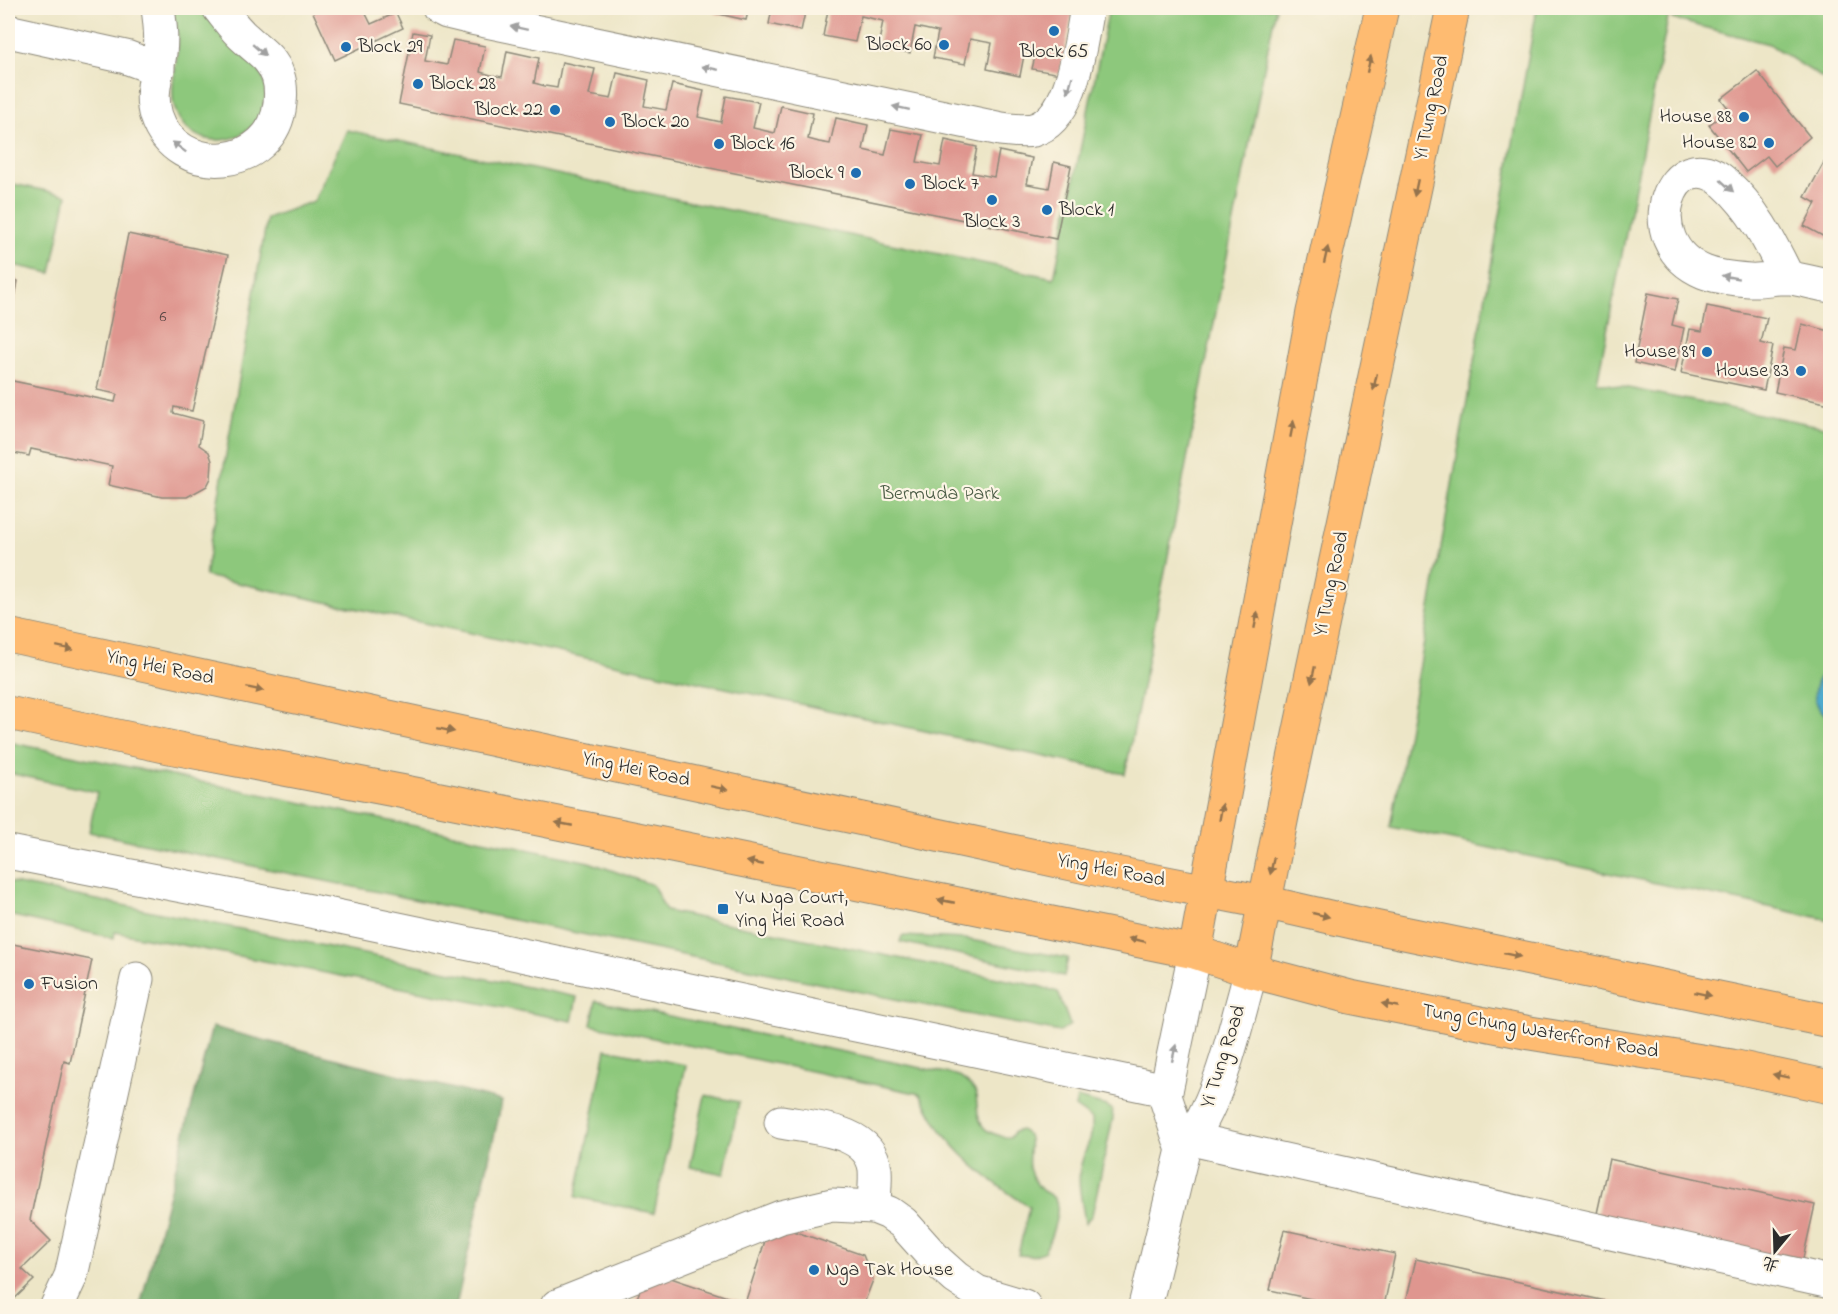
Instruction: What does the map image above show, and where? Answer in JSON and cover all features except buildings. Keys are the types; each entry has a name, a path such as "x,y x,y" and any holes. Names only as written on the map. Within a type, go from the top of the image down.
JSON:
{"main road":[{"name":"Yi Tung Road","path":"1195,952 1313,312 1382,8"},
{"name":"Yi Tung Road","path":"1251,971 1453,8"},
{"name":"Ying Hei Road","path":"8,635 1088,867 1264,902"},
{"path":"8,713 1195,952 1251,971"},
{"path":"1264,902 1830,1021"},
{"name":"Tung Chung Waterfront Road","path":"1251,971 1350,997 1530,1033 1732,1066 1830,1087"}],"street":[{"path":"158,8 161,31 158,69 153,85 156,116 162,130 171,141 188,154 208,160 242,155 258,145 271,132 279,112 281,91 272,62 246,39 219,8"},
{"path":"439,8 472,18 1000,129 1034,130 1045,124 1064,104 1070,90 1087,8"},
{"path":"8,31 126,57 158,69"},
{"path":"1788,278 1830,286"},
{"path":"8,852 336,916 1166,1090"},
{"name":"Yi Tung Road","path":"1187,1145 1166,1096 1166,1090 1195,952"},
{"name":"Yi Tung Road","path":"1145,1306 1187,1145 1209,1108 1229,1049 1251,971"},
{"path":"57,1306 71,1275 137,979"},
{"path":"782,1122 840,1133 860,1142 868,1151 875,1169 874,1207"},
{"path":"1187,1145 1830,1282"},
{"path":"571,1304 781,1217 832,1204 874,1207 889,1213 903,1223 937,1261 956,1278 977,1292 1024,1306"}],"green space":[{"path":"172,8 202,8 261,73 265,88 263,108 256,121 246,131 221,140 207,139 194,134 184,125 176,112 173,85 178,39"},
{"name":"Bermuda Park","path":"1109,8 1276,8 1125,774 205,576 267,218 314,201 347,130 1054,278"},
{"path":"1537,8 1670,8 1597,382 1830,428 1830,920 1391,827"},
{"path":"1674,8 1830,8 1830,83 1769,44 1672,19"},
{"path":"8,183 67,195 51,273 8,264"},
{"path":"8,742 589,862 653,885 666,911 1038,986 1058,992 1070,1025 1060,1032 977,1016 89,832 97,792 8,773"},
{"path":"8,882 577,997 572,1021 115,932 114,938 8,915"},
{"path":"902,936 965,939 1068,958 1064,976 900,942"},
{"path":"596,1001 956,1075 975,1091 979,1120 986,1129 996,1135 1010,1138 1014,1132 1021,1130 1028,1135 1031,1173 1039,1187 1054,1197 1057,1204 1054,1226 1044,1252 1032,1256 1018,1255 1029,1207 995,1183 953,1145 940,1129 920,1094 591,1025"},
{"path":"212,1027 502,1101 456,1306 140,1306"},
{"path":"606,1049 686,1065 654,1213 576,1197"},
{"path":"705,1095 739,1102 724,1174 690,1167"},
{"path":"1077,1098 1106,1106 1112,1110 1113,1118 1092,1215 1085,1223 1080,1172 1090,1137 1092,1119 1075,1107"}],"water":[{"path":"1830,668 1830,717 1818,707 1815,693 1819,679"}],"place":[{"name":"Block 65","path":"1054,31"},
{"name":"Block 60","path":"944,45"},
{"name":"Block 29","path":"346,47"},
{"name":"Block 28","path":"418,84"},
{"name":"Block 22","path":"555,110"},
{"name":"House 88","path":"1744,117"},
{"name":"Block 20","path":"610,122"},
{"name":"House 82","path":"1769,143"},
{"name":"Block 16","path":"719,144"},
{"name":"Block 9","path":"856,173"},
{"name":"Block 7","path":"910,184"},
{"name":"Block 3","path":"992,200"},
{"name":"Block 1","path":"1047,210"},
{"name":"House 89","path":"1707,352"},
{"name":"House 83","path":"1801,371"},
{"name":"Yu Nga Court, Ying Hei Road","path":"723,909"},
{"name":"Fusion","path":"29,984"},
{"name":"Nga Tak House","path":"814,1270"}]}
